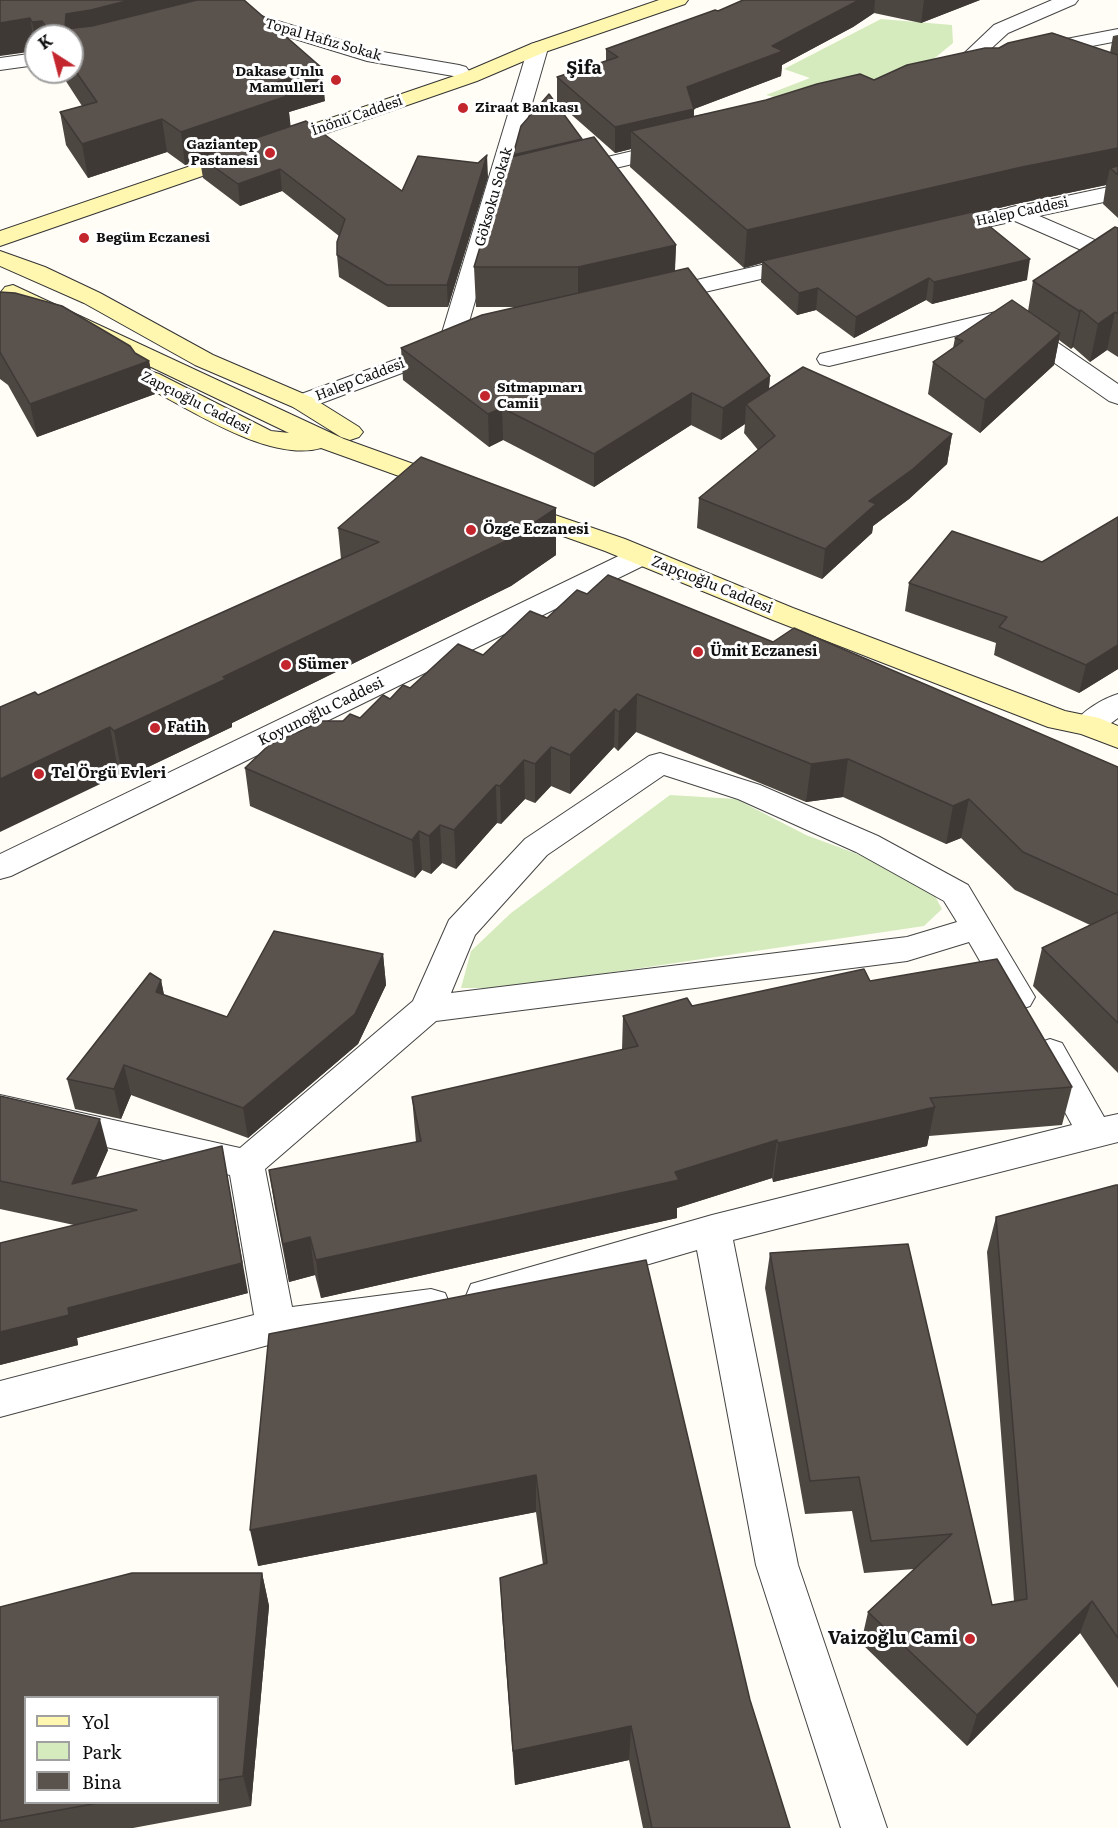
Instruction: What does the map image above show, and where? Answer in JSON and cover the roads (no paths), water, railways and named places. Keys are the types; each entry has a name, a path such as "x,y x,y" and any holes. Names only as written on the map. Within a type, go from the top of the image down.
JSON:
{"main road":[{"name":"İnönü Caddesi","path":"0,227 459,70 527,42 651,0"},
{"name":"İnönü Caddesi","path":"0,238 470,77 538,48 678,0"},
{"name":"Zapçıoğlu Caddesi","path":"0,258 37,272 92,298 204,360 302,402 347,442"},
{"path":"4,292 14,273 37,272"},
{"name":"Zapçıoğlu Caddesi","path":"4,292 227,393 347,442 484,491 645,542 1070,707 1088,725"},
{"name":"Zapçıoğlu Caddesi","path":"4,292 66,335 265,438 347,442"},
{"name":"Zapçıoğlu Caddesi","path":"484,491 783,614 1059,720 1088,725 1118,738"}],"street":[{"name":"Topal Hafız Sokak","path":"188,0 374,57 459,70"},
{"path":"964,63 1001,28 1068,0"},
{"path":"204,23 236,15"},
{"path":"1066,67 1020,54 1118,35"},
{"name":"Göksoku Sokak","path":"450,346 538,48"},
{"path":"942,70 964,63 995,58"},
{"path":"0,64 24,61"},
{"path":"496,190 699,141"},
{"name":"Halep Caddesi","path":"923,234 1118,192"},
{"path":"1016,213 1118,259"},
{"path":"635,302 831,256"},
{"path":"829,359 1004,317 1118,396"},
{"name":"Halep Caddesi","path":"302,402 450,346 473,341"},
{"name":"Koyunoğlu Caddesi","path":"0,868 641,556"},
{"path":"1088,725 1118,704"},
{"path":"0,1399 276,1326 475,1299 712,1230 1107,1131 1034,1023 956,893 867,844 749,792 660,763 536,847 461,929 427,1009 246,1164"},
{"path":"427,1009 808,960 907,950 976,928"},
{"path":"0,1109 246,1164"},
{"path":"246,1164 276,1326"},
{"path":"712,1230 777,1565 864,1828"}],"place":[{"name":"Dakase Unlu Mamulleri","path":"336,80"},
{"name":"Ziraat Bankası","path":"463,108"},
{"name":"Gaziantep Pastanesi","path":"270,153"},
{"name":"Begüm Eczanesi","path":"84,238"},
{"name":"Sıtmapınarı Camii","path":"485,396"},
{"name":"Özge Eczanesi","path":"471,530"},
{"name":"Ümit Eczanesi","path":"698,652"},
{"name":"Sümer","path":"286,665"},
{"name":"Fatih","path":"155,728"},
{"name":"Tel Örgü Evleri","path":"39,774"},
{"name":"Vaizoğlu Cami","path":"970,1639"}],"district":[{"name":"Şifa","path":"584,69"}]}
